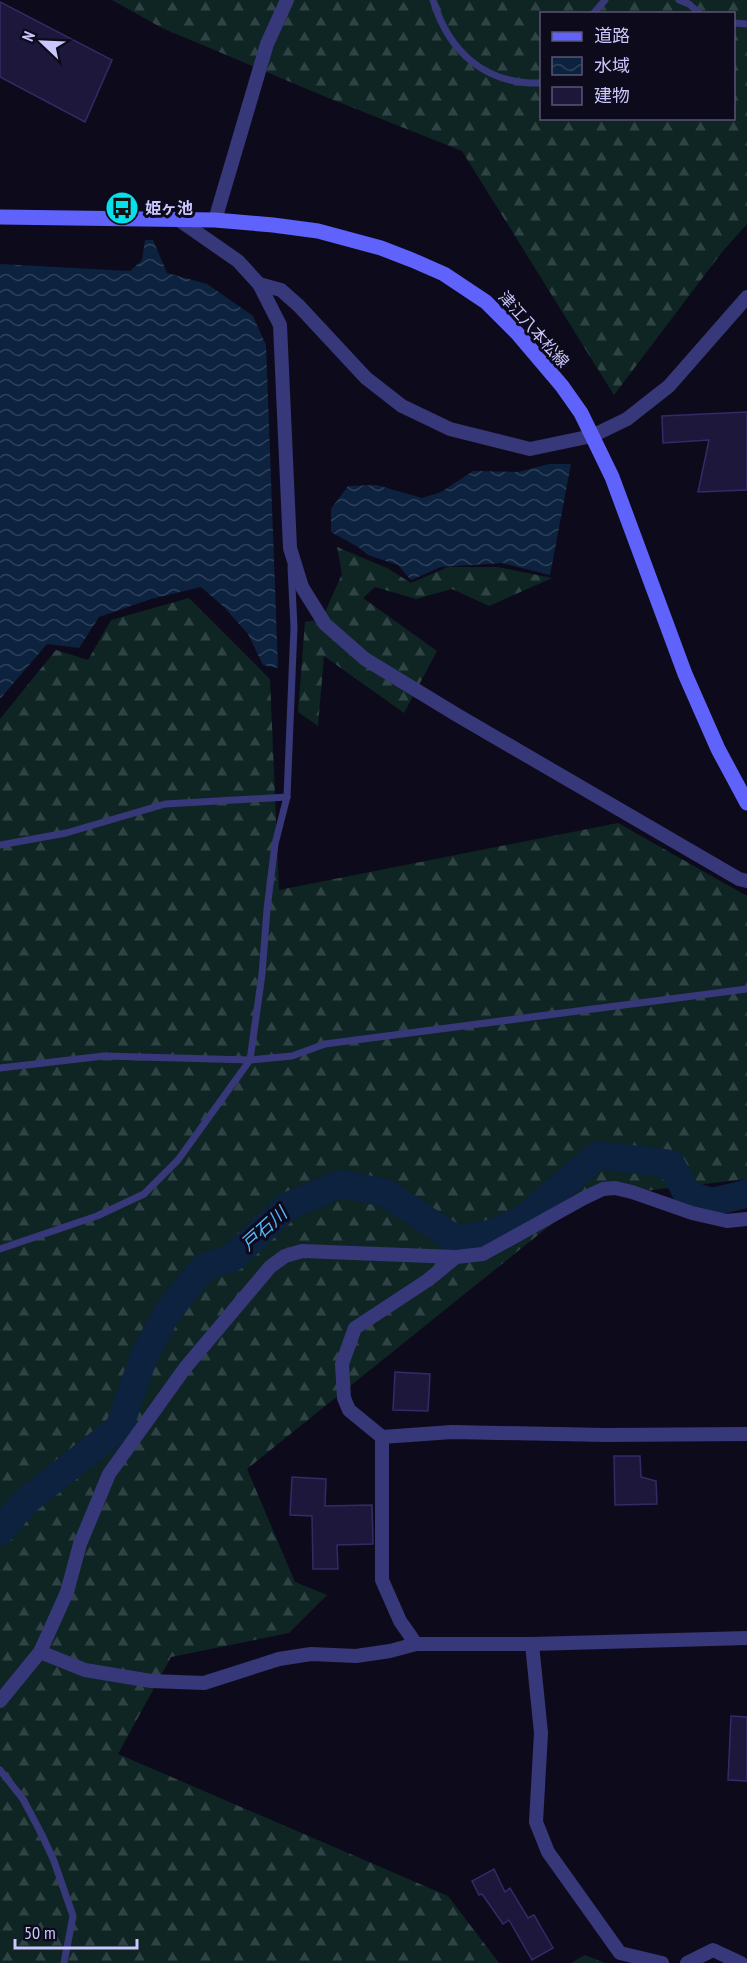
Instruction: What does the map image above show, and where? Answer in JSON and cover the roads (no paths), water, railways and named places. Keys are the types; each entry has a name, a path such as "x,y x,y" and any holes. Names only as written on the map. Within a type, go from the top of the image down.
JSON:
{"main road":[{"name":"津江八本松線","path":"0,217 215,220 318,231 381,248 444,274 486,302 517,333 562,386 592,436 612,477 685,674 718,750 747,803"}],"street":[{"path":"215,220 267,44 287,0"},
{"path":"179,220 238,261 258,284 280,325 290,548 302,587 325,624 365,659 739,879 747,881"},
{"path":"258,284 281,290 299,306 366,378 402,406 450,429 531,449 592,436 627,419 669,386 747,297"},
{"path":"0,1701 40,1652 68,1592 80,1544 109,1474 185,1368 270,1268 285,1256 302,1251 456,1257 483,1254 584,1198 603,1189 615,1188 692,1213 727,1221 747,1220"},
{"path":"456,1257 428,1280 355,1328 342,1364 344,1398 349,1410 382,1437 452,1432 606,1436 747,1434"},
{"path":"382,1437 382,1580 399,1621 416,1644"},
{"path":"40,1652 85,1670 151,1682 204,1683 279,1659 311,1654 356,1656 416,1644 532,1644 747,1638"},
{"path":"532,1644 541,1733 536,1822 548,1852 621,1953 662,1963"},
{"path":"687,1963 713,1950 741,1963"}],"lane":[{"path":"433,0 438,16 458,47 476,67 510,81 540,83"},
{"path":"595,12 605,0"},
{"path":"679,0 689,4 698,12"},
{"path":"0,1249 97,1216 144,1194 178,1160 250,1060 262,974 275,844 287,797 294,627 290,548"},
{"path":"0,845 66,833 165,804 287,797"},
{"path":"0,1068 104,1056 250,1060 292,1056 325,1044 747,989"},
{"path":"0,1770 22,1799 42,1835 54,1861 73,1916 64,1963"}],"water":[{"name":"姫ヶ池","path":"145,240 153,240 167,273 207,284 253,316 266,345 278,668 263,665 248,634 224,607 201,587 151,599 99,617 79,648 47,644 0,699 0,264 130,271 142,260"},
{"path":"549,464 571,464 550,575 502,563 441,567 411,580 398,565 368,555 331,532 331,509 348,486 377,485 422,498 441,492 473,471 518,472"}],"waterway":[{"name":"戸石川","path":"0,1531 25,1502 119,1428 144,1356 167,1313 204,1267 232,1258 288,1206 341,1184 386,1193 455,1239 489,1234 521,1221 598,1155 671,1164 687,1194 712,1202 747,1193"}],"place":[{"name":"姫ヶ池","path":"122,208"}]}
